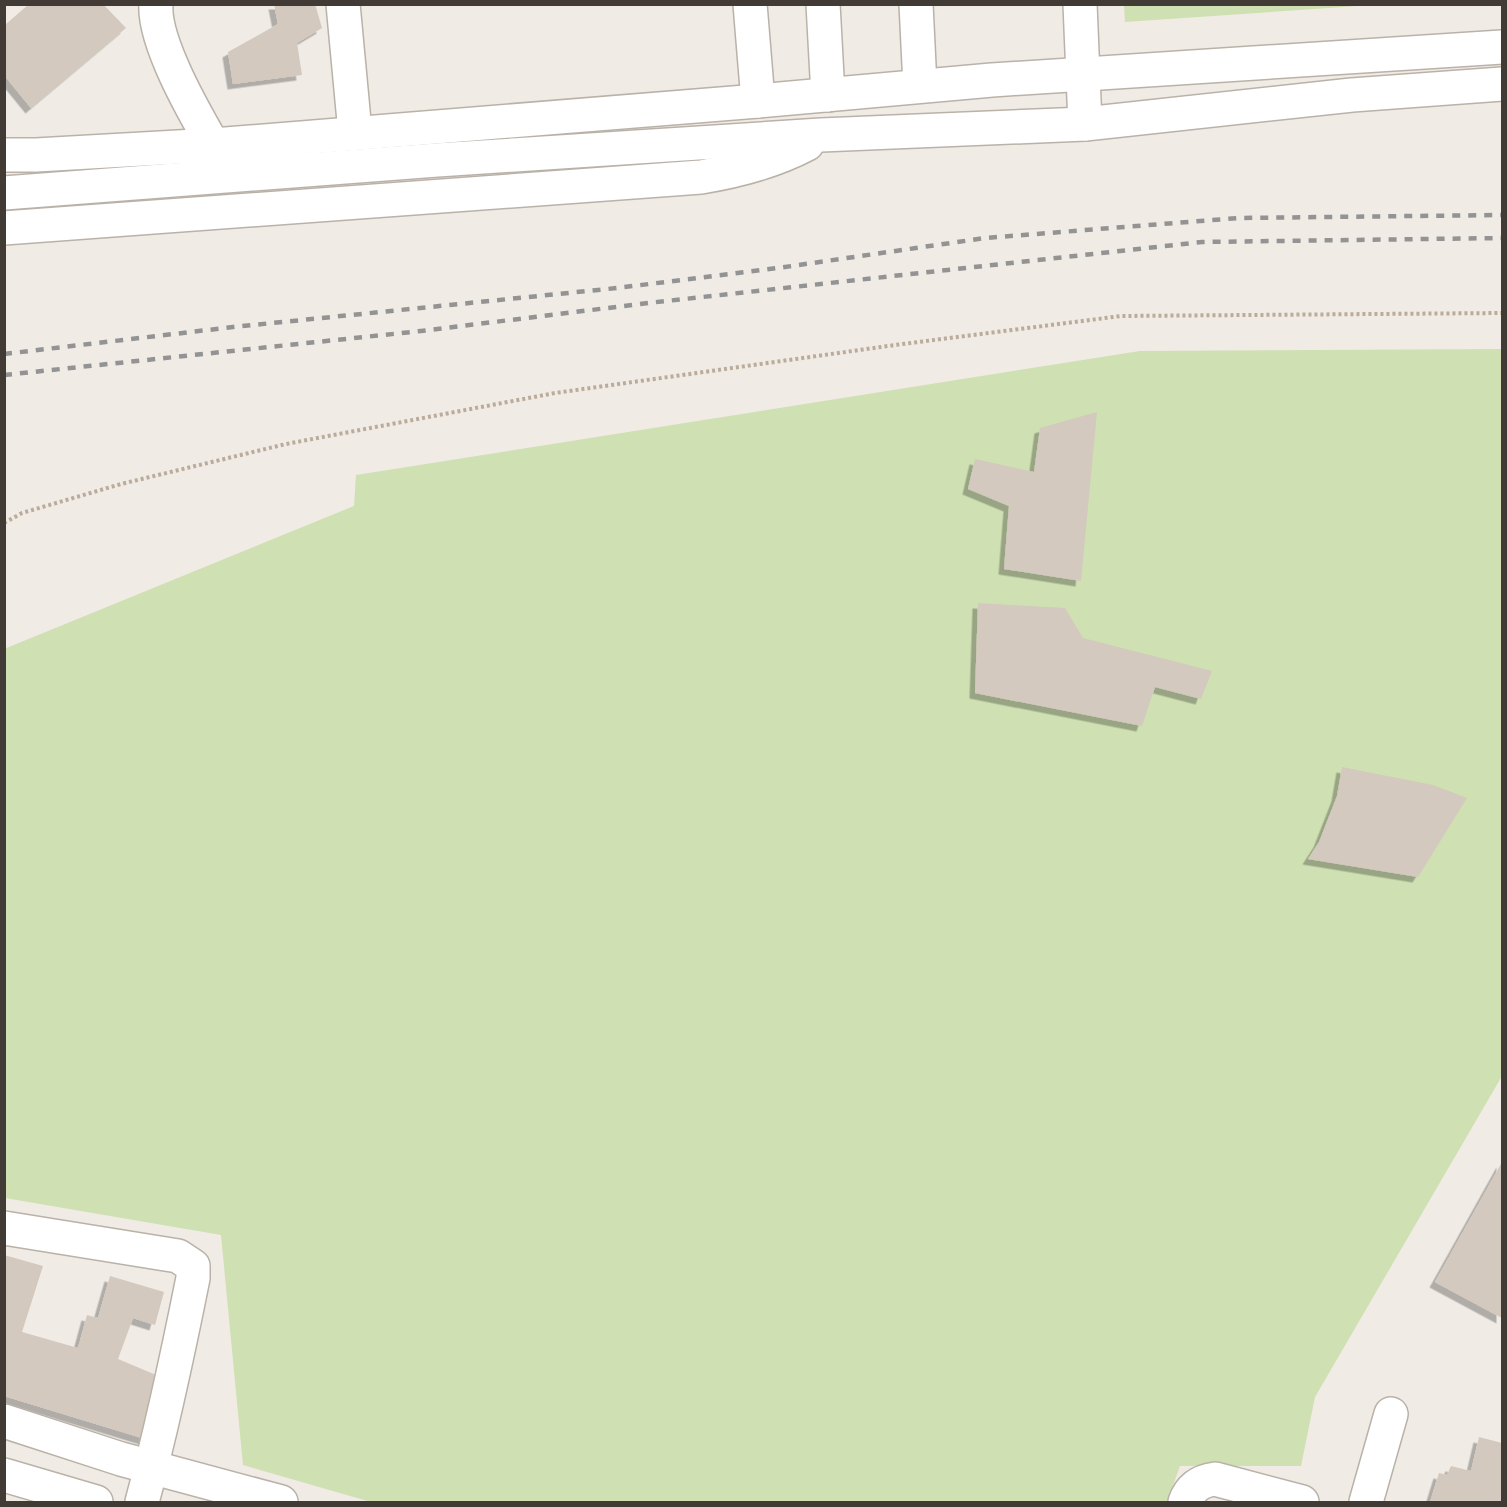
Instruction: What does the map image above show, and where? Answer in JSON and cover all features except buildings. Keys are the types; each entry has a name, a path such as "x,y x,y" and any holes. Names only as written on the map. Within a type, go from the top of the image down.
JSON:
{"street":[{"path":"156,4 155,17 162,42 182,87 213,145"},
{"path":"343,4 355,132"},
{"path":"750,4 758,101"},
{"path":"823,4 828,94"},
{"path":"916,4 920,86"},
{"path":"1080,4 1085,124"},
{"path":"4,154 36,155 213,145 920,86 1503,47"},
{"path":"4,193 437,160 821,135 1085,124 1341,96 1503,84"},
{"path":"4,228 700,177 731,172 763,163 793,151 821,135"},
{"path":"4,1228 178,1256 193,1266 193,1278 179,1346 142,1503"},
{"path":"1366,1503 1391,1414"},
{"path":"4,1421 281,1503"},
{"path":"4,1475 96,1503"},
{"path":"1185,1503 1191,1490 1198,1484 1215,1479 1302,1503"}],"path":[{"path":"4,523 22,513 121,484 286,444 555,393 895,345 1121,316 1503,313"}],"green space":[{"path":"1124,4 1372,5 1125,22"},
{"path":"1502,349 1502,1076 1315,1397 1301,1466 1180,1466 1167,1502 371,1502 243,1465 221,1235 5,1198 4,649 354,506 356,475 1140,351"}],"railway":[{"path":"4,354 233,327 617,288 778,268 985,238 1238,218 1502,215"},
{"path":"4,375 421,331 648,303 1202,242 1502,238"}]}
